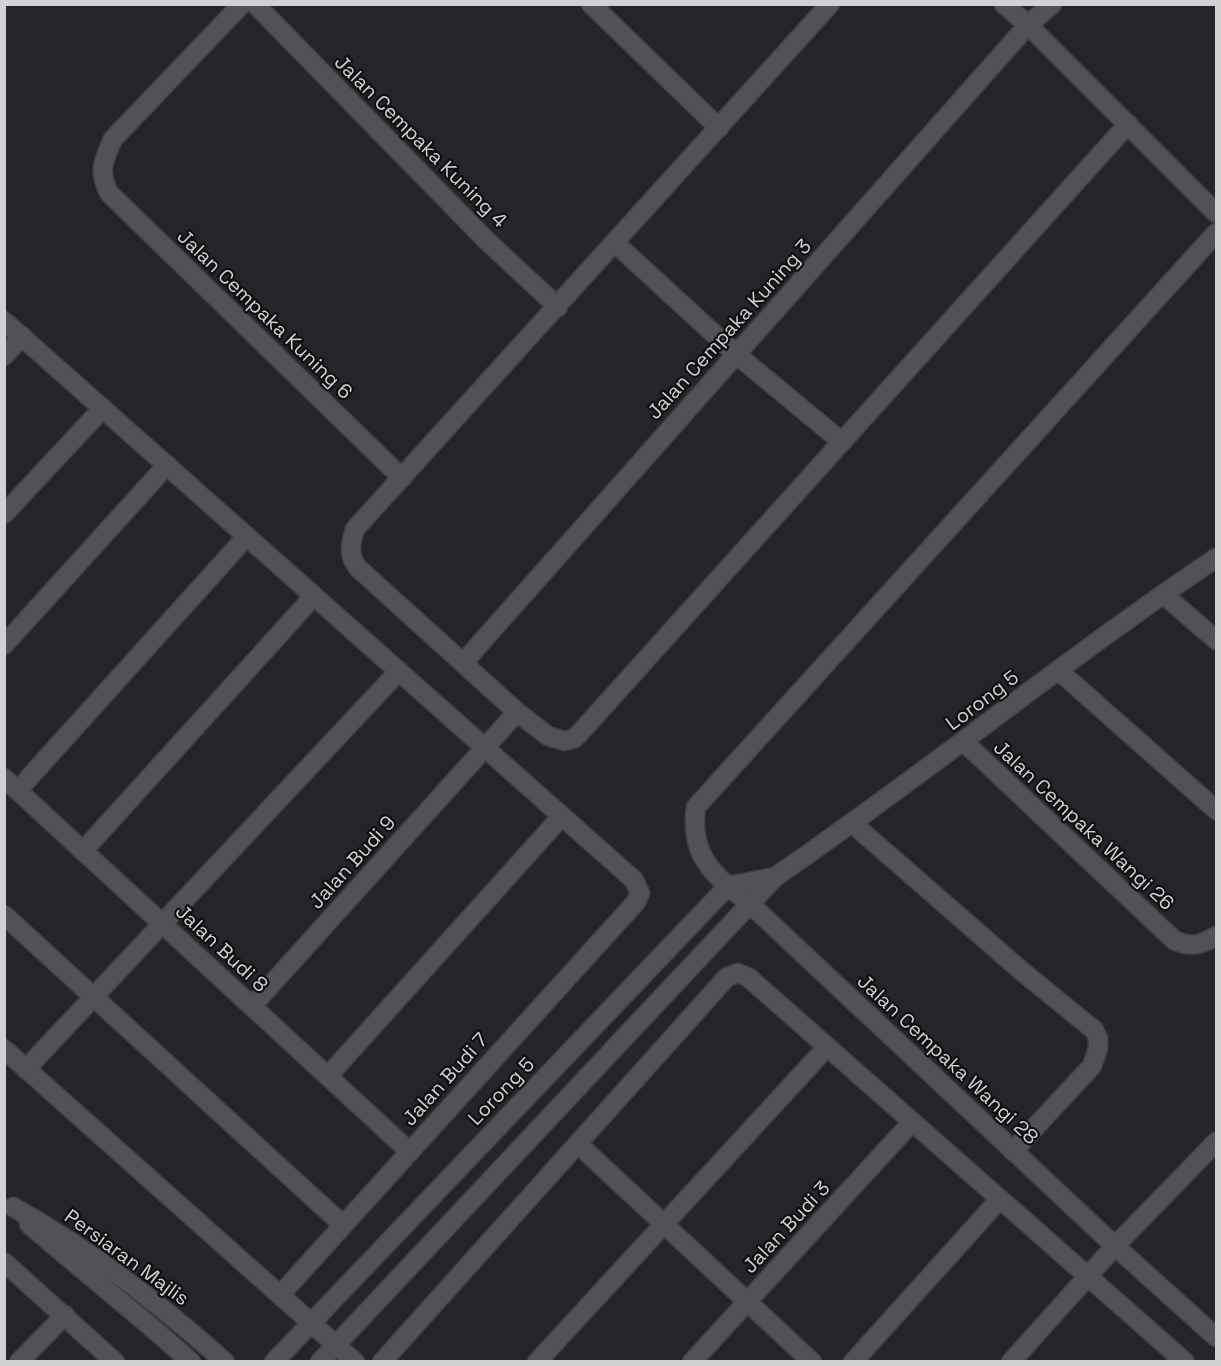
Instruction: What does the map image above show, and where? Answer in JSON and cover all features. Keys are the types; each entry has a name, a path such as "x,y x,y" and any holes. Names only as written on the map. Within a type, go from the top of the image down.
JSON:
{"street":[{"name":"Jalan Cempaka Kuning 6","path":"242,4 113,139 103,166 102,178 109,193 402,478"},
{"name":"Jalan Cempaka Kuning 4","path":"255,4 486,240 558,307"},
{"path":"591,4 719,128"},
{"path":"830,4 355,529 351,542 352,559 358,568 517,712 548,735 564,741 573,739 1128,124"},
{"path":"1004,4 1028,25 1216,213"},
{"name":"Jalan Cempaka Kuning 3","path":"463,663 1028,25 1052,4"},
{"name":"Jalan Cempaka Wangi 28","path":"1216,232 696,807 694,823 701,856 728,886 1216,1337"},
{"path":"615,243 737,355 842,442"},
{"path":"4,321 562,816 328,1076"},
{"path":"4,356 22,336"},
{"path":"4,514 103,408"},
{"path":"4,645 166,465"},
{"path":"11,784 247,536"},
{"name":"Lorong 5","path":"320,1362 774,878 853,824 1163,594 1216,558"},
{"path":"1163,594 1216,640"},
{"path":"83,851 314,596"},
{"path":"27,1069 399,671"},
{"path":"1059,671 1216,810"},
{"name":"Jalan Budi 9","path":"252,1006 517,712"},
{"name":"Jalan Cempaka Wangi 26","path":"964,742 1174,940 1183,945 1201,945 1216,936"},
{"name":"Jalan Budi 8","path":"11,784 410,1152"},
{"name":"Jalan Budi 7","path":"281,1294 636,902 640,893 634,880 562,816"},
{"path":"853,824 1024,973 1094,1030 1098,1038 1096,1059 1086,1076 1013,1151"},
{"name":"Lorong 5","path":"274,1362 728,886 774,878"},
{"path":"4,915 344,1225"},
{"path":"382,1362 727,977 737,973 748,977 1185,1362"},
{"path":"537,1362 827,1047"},
{"path":"4,1049 355,1362"},
{"name":"Jalan Budi 3","path":"692,1362 912,1122"},
{"path":"1015,1360 1115,1246 1216,1142"},
{"path":"578,1144 812,1362"},
{"path":"853,1362 999,1200"},
{"name":"Persiaran Majlis","path":"9,1203 63,1254 129,1306 191,1362"},
{"name":"Persiaran Majlis","path":"9,1203 84,1248 142,1292 225,1362"},
{"path":"4,1262 115,1362"},
{"path":"19,1362 65,1315"}]}
